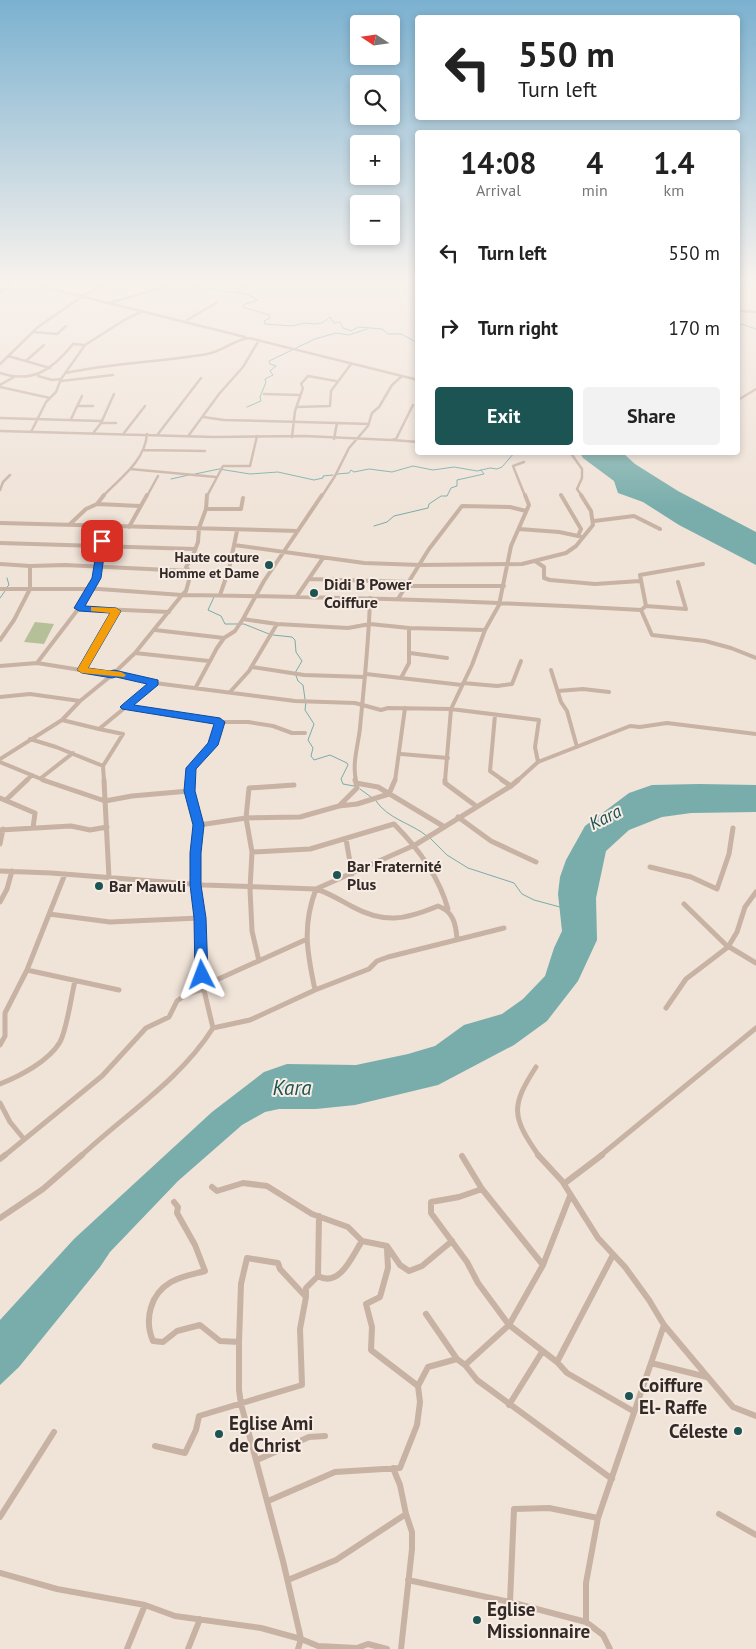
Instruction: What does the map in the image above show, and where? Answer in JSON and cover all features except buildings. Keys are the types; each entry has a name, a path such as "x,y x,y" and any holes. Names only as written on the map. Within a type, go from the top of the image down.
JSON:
{"street":[{"path":"0,364 8,356 50,368"},
{"path":"27,360 32,356"},
{"path":"38,376 64,356"},
{"path":"31,432 39,420 46,402 56,392 56,388 78,356"},
{"path":"66,373 89,368 191,356"},
{"path":"188,435 192,433 221,393 238,375 249,356"},
{"path":"320,356 415,379"},
{"path":"297,407 330,406 331,391 336,381 351,364"},
{"path":"0,373 14,377 38,376 52,380 113,375"},
{"path":"292,436 297,407 303,388 301,384 308,376 336,381"},
{"path":"196,687 209,661 224,638 234,631 335,475 356,439 369,424 372,413 380,407 392,384 402,376"},
{"path":"0,386 14,377"},
{"path":"158,434 187,400 201,378"},
{"path":"0,386 50,398"},
{"path":"740,399 756,389"},
{"path":"94,432 101,422 114,394"},
{"path":"264,394 300,396"},
{"path":"71,419 82,396"},
{"path":"391,440 396,439 413,405"},
{"path":"78,406 93,406"},
{"path":"124,433 145,406"},
{"path":"203,417 224,420 369,424"},
{"path":"0,418 71,419 116,423"},
{"path":"334,439 337,423"},
{"path":"0,431 292,436 415,442"},
{"path":"97,504 102,496 130,469 144,450 147,445 147,434"},
{"path":"0,761 30,739 62,720 80,701 135,653 155,630 182,595 189,582 190,572 186,567 195,549 199,528 206,509 207,494 216,477 223,466 250,466 258,436"},
{"path":"144,450 205,451"},
{"path":"234,546 364,563 420,565 535,561 566,553 576,546 593,525 594,521 590,510 577,489 583,477 582,465 573,455"},
{"path":"476,806 451,789 445,782 451,709 485,630 497,609 504,586 511,546 529,502 524,495 513,466 524,462"},
{"path":"130,469 216,477"},
{"path":"0,490 3,482 10,475"},
{"path":"129,526 158,476"},
{"path":"562,495 564,503 581,529 578,536"},
{"path":"206,509 241,509 243,498"},
{"path":"70,525 86,509 97,504 140,506"},
{"path":"397,599 420,565 421,560 434,545 443,528 462,506 510,507 526,510"},
{"path":"594,521 634,516 660,529"},
{"path":"0,523 199,528 238,531 274,529 298,531"},
{"path":"37,663 79,608 97,578 101,545 108,526"},
{"path":"519,530 559,532 583,536"},
{"path":"220,595 238,531"},
{"path":"0,543 195,549"},
{"path":"296,596 323,558"},
{"path":"535,561 544,567 544,578 550,580 595,583 631,583 640,581"},
{"path":"0,564 141,567 190,572"},
{"path":"646,606 640,575 703,564"},
{"path":"0,640 30,589 30,566"},
{"path":"309,579 442,586 455,584 504,586"},
{"path":"0,589 99,589 182,595 370,598 453,604 498,602 641,610 646,606 686,609 678,582"},
{"path":"339,806 357,788 353,766 365,675 370,624 370,598"},
{"path":"79,608 169,612"},
{"path":"641,610 648,631 652,635 660,638 687,638 732,647 756,658"},
{"path":"82,670 116,611"},
{"path":"242,619 277,624 348,628 370,624 409,628 485,630"},
{"path":"230,692 235,689 252,667 277,624"},
{"path":"401,678 409,663 409,628"},
{"path":"155,630 224,638"},
{"path":"135,653 209,661"},
{"path":"410,653 446,658"},
{"path":"252,667 304,674 365,675 497,686 512,684 521,662"},
{"path":"0,666 37,663 113,674 155,683 296,701 321,703 337,701 362,704 381,710 405,708 451,709 538,720 539,732 535,755 538,762"},
{"path":"551,670 561,702 567,711 577,747"},
{"path":"99,729 155,683"},
{"path":"558,691 609,692"},
{"path":"0,697 18,693 40,693 80,701"},
{"path":"125,707 220,722 248,722 273,726 292,733 305,733"},
{"path":"199,825 246,818 300,817 339,806 357,804 389,794 392,792 396,780 398,758 401,754 405,708"},
{"path":"495,715 490,745 490,771 511,786"},
{"path":"62,720 123,734 103,766 109,878"},
{"path":"0,1218 39,1194 109,1130 172,1080 206,1040 213,1028 203,987 200,918 196,885 196,853 199,825 189,791 191,768 213,745 220,722"},
{"path":"315,990 305,940 307,913 316,889 352,874 428,837 443,826 511,786 538,762 602,735 627,727 644,727 660,724 708,727 735,733 756,734"},
{"path":"30,739 73,753 103,766"},
{"path":"41,778 73,753"},
{"path":"401,754 448,758"},
{"path":"0,761 32,775 105,801 132,796 189,791"},
{"path":"6,800 32,775"},
{"path":"356,783 378,787 443,826"},
{"path":"258,961 252,930 250,889 252,852 246,818 249,788 294,785"},
{"path":"0,798 35,814 33,828"},
{"path":"458,817 491,841 536,862"},
{"path":"252,852 310,849 394,824 415,844 445,898 456,927 457,940"},
{"path":"0,844 2,830 71,826 90,830 107,827"},
{"path":"650,867 691,877 717,889 729,854 733,828"},
{"path":"346,839 352,874"},
{"path":"0,871 40,870 109,878 250,889 316,889 326,891 348,905 377,918 400,920 438,906 448,909"},
{"path":"0,902 7,889 12,871"},
{"path":"0,1045 5,1036 3,1012 27,970 65,874"},
{"path":"666,1008 686,979 704,963 728,947 737,932 746,907 756,892"},
{"path":"684,904 711,933 739,956 756,964"},
{"path":"49,914 110,922 200,918"},
{"path":"213,1028 250,1020 315,990 369,969 377,961 388,957 504,928"},
{"path":"0,1159 102,1076 146,1028 170,1017 177,1000 305,940"},
{"path":"27,970 119,990"},
{"path":"0,1084 22,1075 54,1050 61,1040 76,981"},
{"path":"564,1183 619,1142 756,1028"},
{"path":"536,1067 517,1103 516,1112 522,1127 546,1166 564,1183 570,1196 598,1238 625,1267 664,1324 733,1407 756,1416"},
{"path":"0,1103 10,1122 24,1139"},
{"path":"462,1156 482,1189 542,1265"},
{"path":"212,1187 217,1191 243,1183 267,1186 312,1214 348,1227 362,1241 387,1246 396,1260 409,1270 424,1266 445,1245 452,1241"},
{"path":"482,1189 459,1197 431,1202 431,1213 467,1262 478,1283 509,1325 557,1362 567,1373 633,1411"},
{"path":"465,1365 509,1325 542,1265 570,1196"},
{"path":"174,1202 178,1208 176,1213 195,1245 205,1271 166,1285 154,1303 147,1320 149,1334 153,1341 163,1342 177,1331 200,1325 220,1341 238,1342"},
{"path":"155,1446 185,1452 196,1430 199,1416 302,1385 299,1341 306,1288 318,1276 319,1216"},
{"path":"318,1276 332,1280 336,1279 345,1269 362,1241"},
{"path":"387,1246 388,1268 380,1297 366,1304 372,1328 371,1350 418,1386"},
{"path":"557,1362 613,1255"},
{"path":"298,1649 301,1639 288,1580 239,1390 238,1342 241,1284 248,1258 278,1263 280,1269 306,1297"},
{"path":"426,1314 436,1331 458,1359 478,1380 509,1405 612,1478"},
{"path":"586,1622 586,1583 599,1513 664,1324"},
{"path":"509,1405 542,1352"},
{"path":"268,1500 335,1472 400,1468 417,1425 420,1402 418,1386 428,1367 458,1359"},
{"path":"651,1362 708,1377"},
{"path":"0,1517 54,1432"},
{"path":"257,1460 309,1437 325,1436"},
{"path":"393,1468 400,1485 406,1514 412,1526 413,1554 408,1580 401,1649"},
{"path":"510,1602 514,1509 549,1508 599,1513"},
{"path":"288,1580 336,1560 406,1514"},
{"path":"719,1514 756,1535"},
{"path":"0,1573 57,1589 145,1605 175,1616 261,1628 301,1639 318,1646 357,1648 368,1644 388,1649"},
{"path":"408,1580 510,1602 586,1622 603,1635 610,1649"},
{"path":"127,1649 145,1605"},
{"path":"188,1649 200,1619"}],"green space":[{"path":"35,622 54,624 44,644 24,642"}],"water":[{"path":"581,455 625,455 635,464 678,491 756,532 756,565 679,525 643,502 618,493 614,481"},
{"name":"Kara","path":"652,785 756,785 756,812 691,813 662,817 629,830 606,851 596,898 597,940 578,981 547,1021 514,1045 438,1085 355,1105 316,1109 279,1109 265,1112 242,1125 178,1181 110,1252 19,1367 0,1385 0,1320 74,1239 212,1112 264,1072 287,1064 356,1065 408,1054 435,1046 464,1025 502,1014 523,999 545,976 562,931 558,894 560,877 566,860 585,826 629,793"}],"waterway":[{"path":"247,407 261,401 260,397 266,382 265,379 273,375 270,371 276,366 270,364 269,361 280,356"},
{"path":"481,470 502,467 512,455"},
{"path":"337,474 349,473 351,470 354,472 369,469 392,472 413,466 433,470 454,467 481,470"},
{"path":"195,474 219,469 250,474 278,472 314,480 323,478 323,476 333,475"},
{"path":"374,526 387,522 394,516 428,508 429,504 441,496 447,496 451,488 457,486 457,480 484,474 481,470"},
{"path":"171,479 189,475"},
{"path":"6,588 9,585 7,578"},
{"path":"0,598 5,591"},
{"path":"214,597 208,610 221,616 225,624 244,624 269,634"},
{"path":"273,635 292,637 295,640 296,652 302,661 295,673 298,681 303,685 305,699"},
{"path":"306,702 305,710 314,724 308,740 313,748 311,756 314,760 330,755 347,763 348,765 341,779 343,784 354,786"},
{"path":"360,789 371,797"},
{"path":"376,801 393,817 427,836"},
{"path":"430,838 447,855 468,868 514,883 522,894 534,900 560,907"}],"slow traffic":[{"path":"94,609 116,611 82,670 121,675"}],"place":[{"name":"Haute couture Homme et Dame","path":"269,565"},
{"name":"Didi B Power Coiffure","path":"314,593"},
{"name":"Bar Fraternité Plus","path":"337,875"},
{"name":"Bar Mawuli","path":"99,886"},
{"name":"Coiffure El- Raffe","path":"629,1396"},
{"name":"Céleste","path":"738,1431"},
{"name":"Eglise Ami de Christ","path":"219,1434"},
{"name":"Eglise Missionnaire","path":"477,1620"}],"route":[{"path":"102,541 97,578 79,608 116,611 82,670 112,675 114,673 155,683 125,707 220,722 213,745 191,768 191,786 189,791 199,825 196,853 196,885 200,918 202,975"}]}
